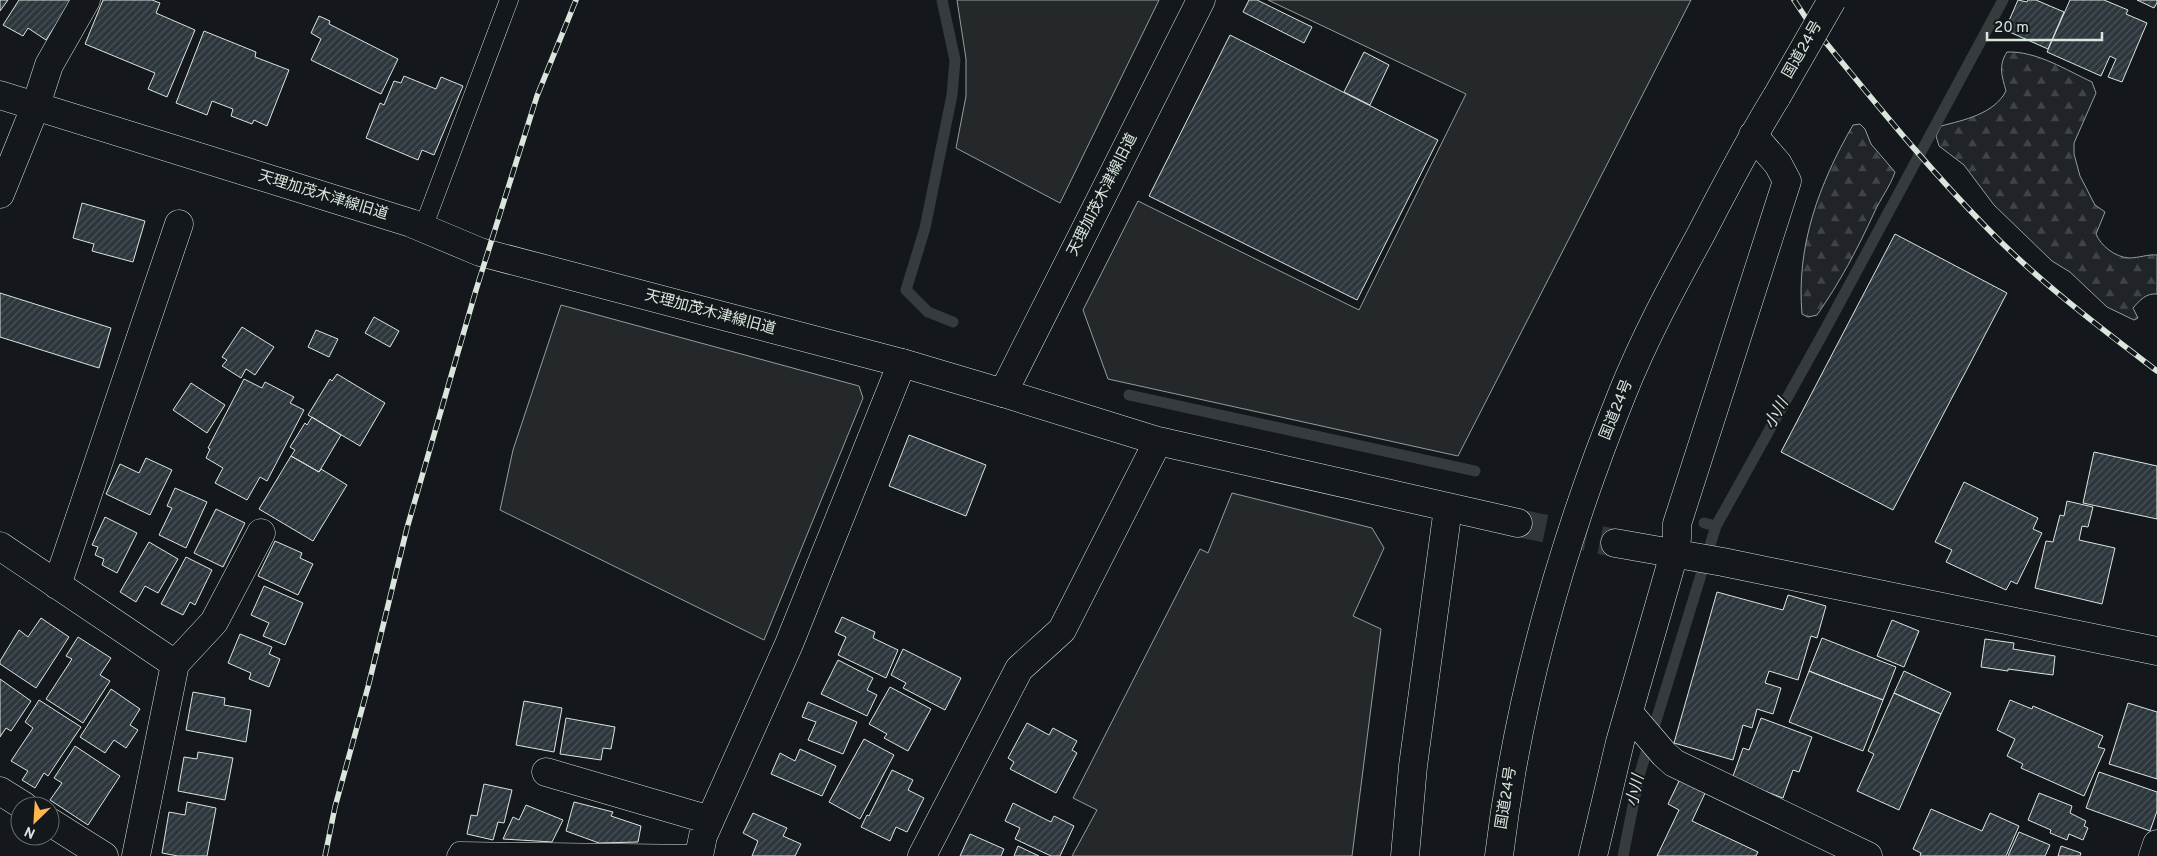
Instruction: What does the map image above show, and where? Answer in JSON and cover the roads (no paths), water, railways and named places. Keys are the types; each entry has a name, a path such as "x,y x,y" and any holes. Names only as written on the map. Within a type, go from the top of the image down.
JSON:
{"main road":[{"path":"0,194 36,105 49,65 86,0"},
{"name":"天理加茂木津線旧道","path":"0,95 423,228 480,252 902,364 1004,393 1200,0"},
{"name":"国道24号","path":"1499,856 1515,744 1534,662 1551,596 1596,460 1623,392 1662,306 1753,135 1832,0"},
{"path":"1593,856 1620,742 1632,717 1678,555 1677,524 1787,181 1778,164 1753,135"},
{"path":"57,585 179,224"},
{"path":"699,855 703,836 790,644 902,364"},
{"path":"1004,393 1158,441 1518,523"},
{"path":"922,856 1019,669 1062,630 1158,441"},
{"path":"1406,856 1413,766 1448,508"},
{"path":"136,856 175,664 214,622 261,533"},
{"path":"1615,543 1723,562 2157,651"},
{"path":"0,546 175,664"},
{"path":"1632,717 1674,763 1868,856"},
{"path":"546,772 710,820"},
{"path":"60,828 104,856"},
{"path":"2153,856 2157,844"}],"lane":[{"path":"423,228 509,0"},
{"path":"456,856 459,851 699,855"}],"waterway":[{"path":"942,0 955,60 952,95 925,228 906,290 928,312 953,322"},
{"name":"小川","path":"1623,856 1639,776 1716,526 1826,328 2003,0"},
{"path":"1129,395 1475,471"},
{"path":"1704,523 1716,526"}],"tunnel":[{"path":"1518,523 1615,543"}],"railway":[{"path":"325,856 335,807 368,687 407,528 476,290 537,96 576,0"},
{"path":"1794,0 1808,21 1895,126 1986,227 2047,284 2157,371"}]}
